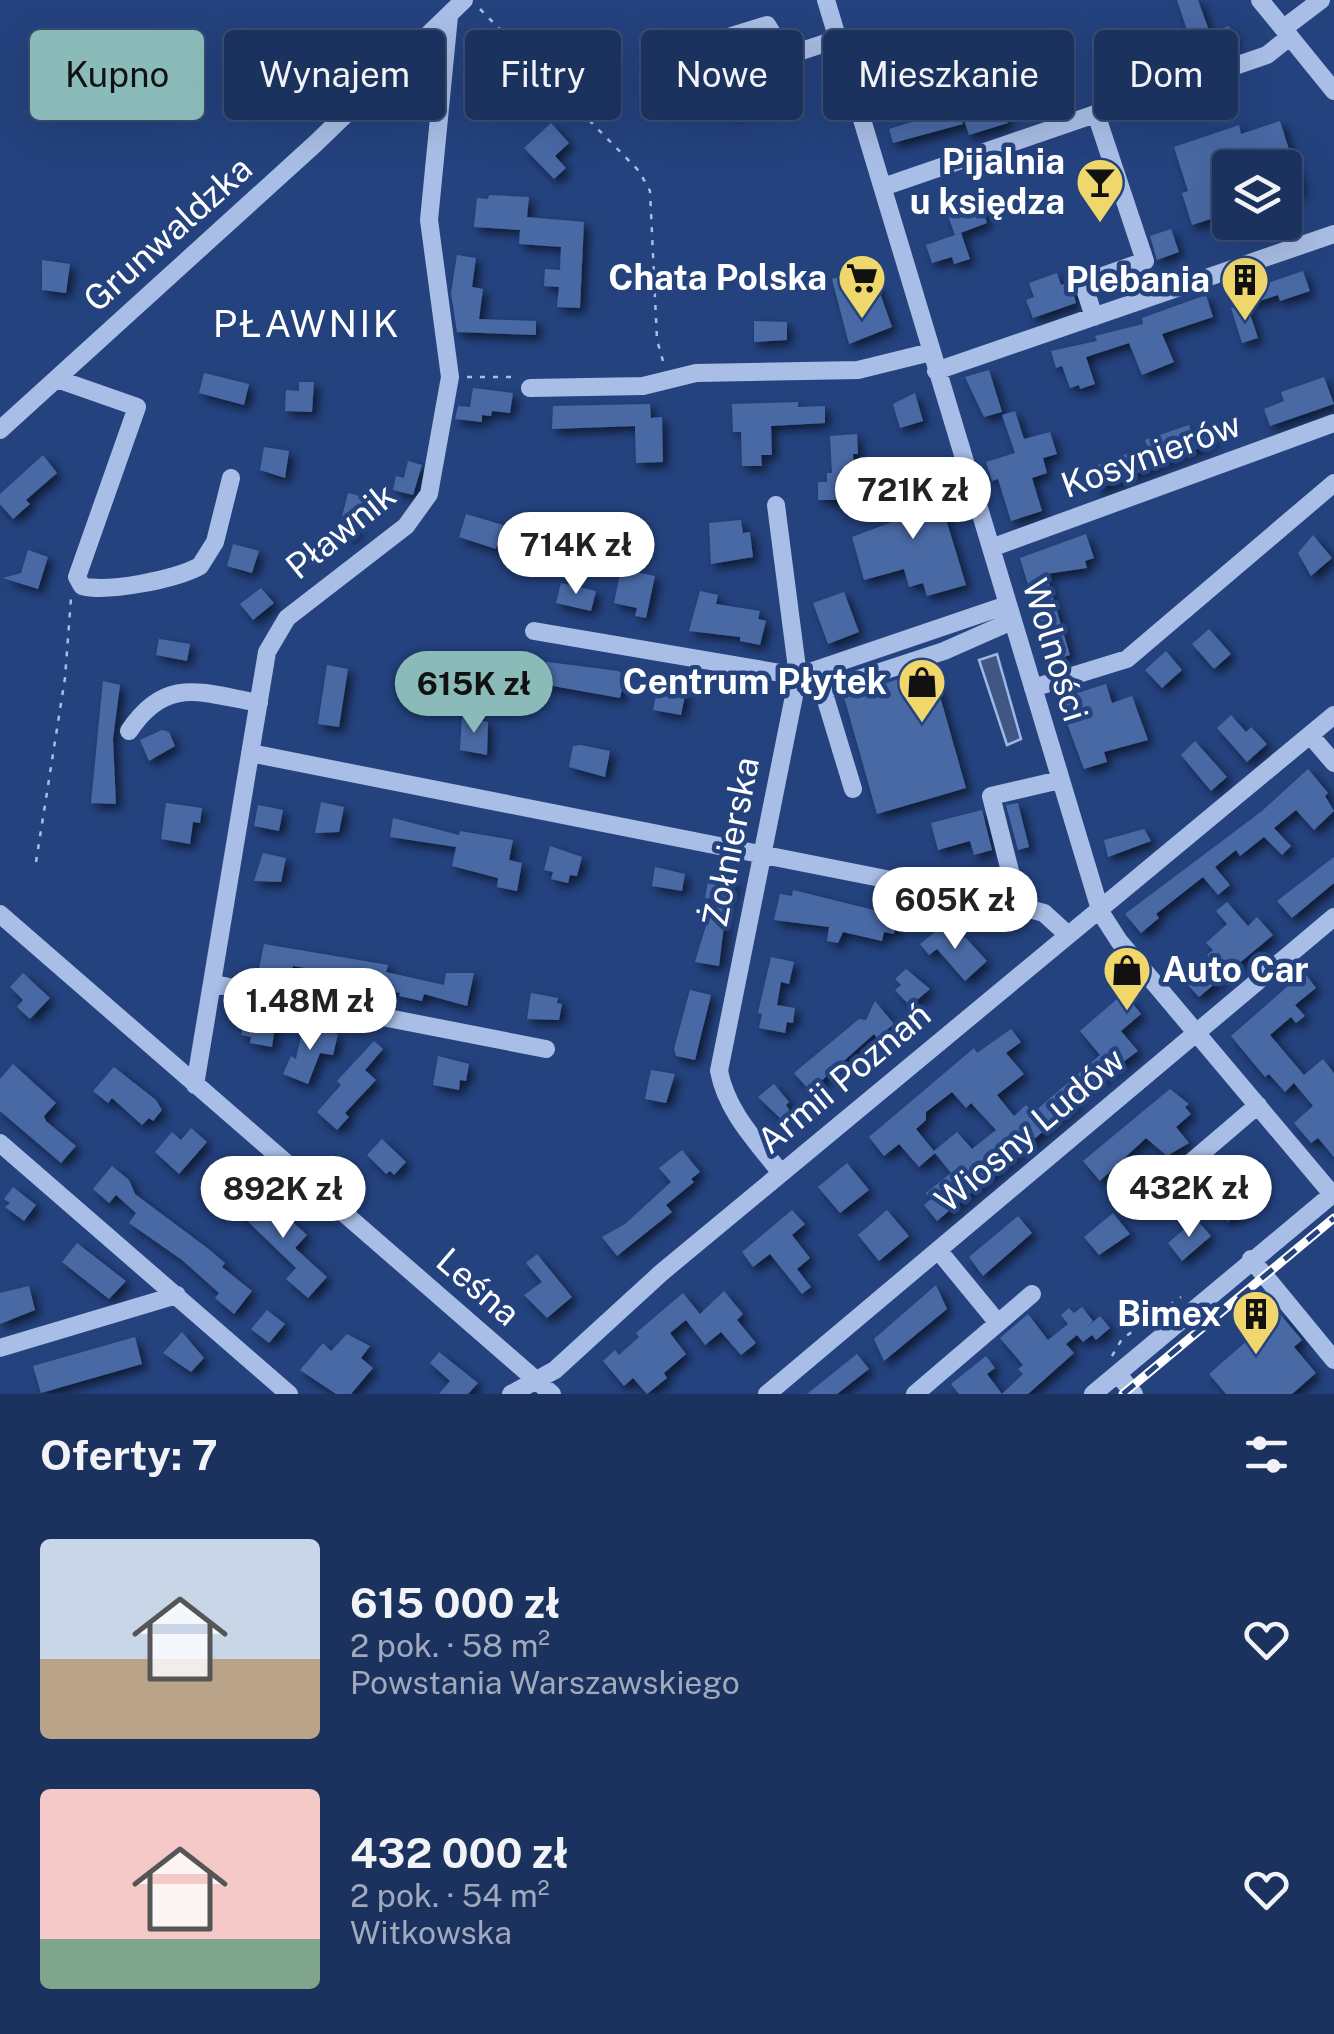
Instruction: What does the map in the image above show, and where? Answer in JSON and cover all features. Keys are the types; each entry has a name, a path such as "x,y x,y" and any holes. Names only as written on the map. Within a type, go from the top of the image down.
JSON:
{"street":[{"name":"Grunwaldzka","path":"0,430 464,0"},
{"name":"Wolności","path":"826,0 835,30"},
{"path":"1260,0 1287,39 1334,91"},
{"path":"1238,66 1267,56 1287,39 1288,25 1321,0"},
{"name":"Pławnik","path":"195,1085 268,652 288,618 406,526 424,506 450,377 430,220 449,16"},
{"path":"883,187 1094,115"},
{"name":"Wolności","path":"862,120 1101,912 1196,1033 1333,1193"},
{"path":"1098,120 1156,296"},
{"path":"936,371 1334,234"},
{"path":"1094,317 1083,283 1145,261"},
{"path":"530,388 644,386 671,377 858,370 931,352"},
{"path":"57,379 137,407 77,577 82,586 96,590 200,566 215,542 231,478"},
{"name":"Kosynierów","path":"991,548 1334,423"},
{"path":"1033,688 1127,660 1334,482"},
{"name":"Żołnierska","path":"776,504 798,676 719,1071 723,1094 781,1173"},
{"path":"534,632 798,676 1010,613"},
{"path":"853,789 825,697 828,689 944,651 1010,613"},
{"path":"129,731 146,705 167,694 259,703"},
{"name":"Armii Poznań","path":"512,1394 555,1370 661,1272 1067,934 1101,912 1334,715"},
{"path":"1310,735 1334,763"},
{"path":"250,753 1007,903 1044,913 1067,934"},
{"path":"1007,903 1012,879 992,796 1060,780"},
{"name":"Wiosny Ludów","path":"768,1394 1334,917"},
{"name":"Leśna","path":"2,920 552,1394"},
{"path":"214,984 546,1049"},
{"path":"1155,1193 1258,1105"},
{"path":"0,1142 289,1394"},
{"path":"1093,1394 1333,1193"},
{"path":"938,1250 998,1323"},
{"path":"1251,1259 1334,1360"},
{"path":"915,1394 1032,1294"},
{"path":"0,1348 177,1296"},
{"path":"1118,1374 1134,1394"}],"path":[{"path":"472,0 639,172 650,190 657,340 671,377"},
{"path":"450,377 521,377 530,388"},
{"path":"36,862 77,577"}],"water":[{"path":"997,654 1021,739 1007,745 979,660"}],"building":[{"path":"1177,0 1198,0 1209,30 1187,30"},
{"path":"919,120 962,120 963,124 893,143 889,129"},
{"path":"964,120 1007,120 1008,123 969,135"},
{"path":"1280,121 1289,150 1212,150 1212,219 1192,225 1182,193 1188,191 1174,147 1239,125 1241,134"},
{"path":"551,123 569,143 555,156 566,168 554,179 524,148"},
{"path":"489,195 529,197 527,217 584,222 580,308 557,307 559,287 544,286 545,269 560,270 561,247 519,244 520,230 474,227 477,198 488,199"},
{"path":"981,206 987,223 955,235 947,213"},
{"path":"1171,229 1179,252 1157,260 1150,236"},
{"path":"961,233 970,259 954,264 952,257 932,263 926,245"},
{"path":"457,255 476,258 472,287 483,289 479,319 536,321 536,335 457,332 451,293"},
{"path":"42,260 70,264 66,293 42,290"},
{"path":"871,268 892,327 849,344 832,279"},
{"path":"1303,271 1310,291 1280,301 1278,295 1247,305 1258,338 1242,343 1231,308 1238,306 1231,285 1256,277 1259,286"},
{"path":"1057,273 1061,285 1070,282 1076,303 1033,318 1026,300 1034,297 1029,283"},
{"path":"1206,295 1213,317 1162,334 1174,362 1142,375 1129,343 1086,357 1095,384 1080,389 1079,385 1070,388 1062,366 1056,368 1051,351 1097,341 1095,336 1143,324 1142,318"},
{"path":"754,321 787,322 787,340 754,342"},
{"path":"989,370 1002,412 984,417 965,377"},
{"path":"204,373 249,384 244,405 199,393"},
{"path":"1324,377 1334,404 1270,426 1264,409 1284,401 1281,392"},
{"path":"299,382 314,382 312,412 285,411 286,390 299,391"},
{"path":"473,388 513,393 510,413 492,411 491,416 482,415 482,422 455,419 458,406 470,407"},
{"path":"915,393 923,421 900,428 893,404"},
{"path":"798,402 798,407 825,406 825,423 771,426 772,455 761,455 762,466 742,466 741,432 733,432 732,404"},
{"path":"650,404 651,418 662,417 663,462 636,463 635,426 552,429 553,406"},
{"path":"1015,411 1024,439 1050,432 1057,454 1043,458 1047,473 1032,478 1042,511 1011,521 998,479 992,481 986,462 1015,453 1002,415"},
{"path":"1189,425 1192,433 1208,428 1213,442 1098,489 1090,468 1147,446 1145,440"},
{"path":"857,434 858,454 853,454 857,500 818,500 818,482 827,482 827,473 832,473 830,436"},
{"path":"264,447 289,451 285,478 260,470"},
{"path":"43,455 57,473 26,500 30,504 13,519 0,504 0,494"},
{"path":"408,461 422,465 413,495 393,490 396,476 404,478"},
{"path":"926,470 938,508 942,506 966,585 927,596 923,583 909,587 904,569 864,580 852,537 908,516 897,479"},
{"path":"348,493 364,497 353,537 338,533"},
{"path":"466,514 503,525 496,549 459,537"},
{"path":"741,520 743,533 750,532 753,557 711,564 709,523"},
{"path":"1086,534 1094,558 1085,561 1087,568 1046,574 1070,655 1051,661 1020,558"},
{"path":"1313,535 1332,558 1311,576 1298,553"},
{"path":"233,544 259,551 252,573 227,566"},
{"path":"28,550 48,557 38,589 3,578 21,573"},
{"path":"621,569 655,576 646,618 635,616 637,608 614,603"},
{"path":"561,583 596,591 591,611 556,603"},
{"path":"261,588 274,603 253,620 240,604"},
{"path":"700,591 718,595 716,604 760,611 758,619 766,621 760,645 740,641 740,637 689,631"},
{"path":"844,592 859,632 828,644 813,603"},
{"path":"1209,629 1231,654 1214,669 1192,644"},
{"path":"159,639 190,644 187,661 156,655"},
{"path":"1166,651 1182,670 1162,688 1145,670"},
{"path":"540,661 618,671 625,676 620,698 536,683"},
{"path":"422,663 448,666 444,699 423,697"},
{"path":"327,665 348,669 339,727 318,724"},
{"path":"932,668 966,788 877,814 844,697"},
{"path":"103,681 120,685 113,739 116,804 91,803"},
{"path":"665,684 686,691 681,715 653,710 658,686 664,688"},
{"path":"1106,684 1112,703 1132,696 1148,740 1104,752 1107,762 1084,769 1058,699"},
{"path":"1231,715 1246,732 1251,727 1267,744 1247,762 1217,728"},
{"path":"462,717 488,722 487,755 460,750"},
{"path":"162,730 169,732 175,746 149,761 140,740"},
{"path":"1195,741 1227,777 1211,791 1181,755"},
{"path":"573,746 610,751 605,777 569,767"},
{"path":"1308,769 1328,793 1325,796 1334,811 1314,830 1296,810 1274,828 1291,846 1282,855 1264,837 1240,856 1236,850 1215,867 1230,885 1218,895 1203,877 1156,914 1159,918 1141,933 1125,914 1262,811"},
{"path":"321,802 344,807 339,832 315,833"},
{"path":"166,803 202,808 200,823 193,822 190,844 161,839"},
{"path":"1018,803 1029,847 1018,850 1006,805"},
{"path":"258,805 283,810 279,831 254,826"},
{"path":"982,810 992,850 974,855 970,841 938,850 931,823"},
{"path":"393,818 459,835 460,831 513,840 509,860 522,863 517,891 497,887 498,878 452,866 456,847 390,837"},
{"path":"1144,829 1151,841 1108,857 1104,840"},
{"path":"550,846 582,857 577,876 570,875 568,883 551,879 553,872 544,870"},
{"path":"263,853 286,858 281,882 254,881"},
{"path":"1334,857 1334,883 1292,918 1277,901"},
{"path":"655,867 685,874 682,891 652,886"},
{"path":"709,876 735,882 727,902 719,966 695,962 714,899 705,898"},
{"path":"793,890 898,916 894,934 884,932 882,941 843,932 838,943 827,941 829,927 774,920 780,894 792,896"},
{"path":"1227,902 1248,926 1257,917 1273,935 1199,997 1186,983 1211,960 1207,955 1213,950 1206,943 1227,924 1216,911"},
{"path":"945,924 960,941 965,937 987,961 965,981 937,949 929,955 920,944"},
{"path":"264,944 388,965 386,972 444,985 446,973 474,973 467,1006 424,994 422,1001 399,996 400,993 320,980 322,971 293,966 291,975 259,969"},
{"path":"771,957 794,962 789,984 781,982 777,1005 795,1008 793,1023 787,1022 785,1033 759,1028 762,1014 758,1013"},
{"path":"906,969 930,989 910,1006 895,990 901,985 895,979"},
{"path":"1304,972 1316,988 1295,1005 1305,1016 1296,1023 1291,1017 1270,1035 1304,1075 1323,1059 1334,1073 1334,1157 1318,1138 1311,1143 1294,1123 1313,1106 1294,1083 1285,1092 1269,1074 1265,1077 1231,1036"},
{"path":"23,973 50,998 30,1019 17,1007 23,1000 10,987"},
{"path":"690,990 711,995 695,1060 676,1056 674,1049"},
{"path":"531,993 558,998 557,1003 562,1004 559,1020 527,1019"},
{"path":"1124,993 1141,1014 1121,1031 1138,1051 1073,1099 1077,1103 937,1221 924,1205 931,1199 926,1193 951,1173 935,1153 919,1167 899,1144 884,1156 869,1137 974,1048 977,1053 1011,1029 1021,1042 1006,1053 1024,1074 997,1095 1014,1116 1026,1105 1033,1113 1100,1055 1080,1031","holes":["952,1092 966,1108 971,1103 996,1130 972,1149 957,1132 934,1151 916,1129 926,1120 926,1112"]},
{"path":"875,1001 894,1024 877,1038 874,1034 810,1091 794,1073 859,1019 866,1020"},
{"path":"245,1015 276,1020 272,1047 250,1043 251,1037 241,1035"},
{"path":"303,1027 338,1034 333,1055 320,1053 308,1084 283,1074 291,1056 296,1059"},
{"path":"374,1041 383,1049 365,1070 376,1080 345,1113 349,1117 337,1130 317,1112 341,1085 337,1081"},
{"path":"438,1056 469,1064 466,1081 460,1080 459,1090 433,1085"},
{"path":"13,1064 56,1103 44,1116 46,1121 76,1146 61,1163 0,1111 0,1079"},
{"path":"114,1067 156,1100 162,1110 153,1121 149,1118 142,1125 112,1098 108,1103 93,1091"},
{"path":"651,1070 675,1074 666,1103 645,1099"},
{"path":"774,1084 789,1102 786,1105 790,1111 781,1119 758,1097"},
{"path":"1170,1089 1189,1104 1185,1107 1191,1114 1176,1127 1189,1143 1167,1156 1146,1138 1100,1181 1083,1161"},
{"path":"191,1128 207,1142 179,1174 155,1152 172,1132 181,1140"},
{"path":"382,1139 406,1162 394,1175 390,1171 386,1174 367,1155"},
{"path":"682,1150 700,1172 691,1179 694,1182 666,1205 672,1212 617,1256 602,1237 625,1224 671,1182 659,1168"},
{"path":"847,1163 869,1190 840,1213 818,1187"},
{"path":"112,1166 129,1180 135,1194 210,1250 225,1263 222,1267 252,1291 234,1314 215,1298 219,1293 182,1260 129,1223 136,1213 116,1195 109,1203 93,1189"},
{"path":"1210,1167 1217,1174 1228,1170 1237,1181 1244,1176 1257,1192 1228,1222 1199,1176"},
{"path":"13,1187 36,1205 24,1221 5,1207 10,1203 4,1199"},
{"path":"258,1190 307,1235 295,1248 327,1277 308,1298 286,1279 296,1268 238,1212"},
{"path":"792,1210 805,1224 792,1235 810,1258 797,1269 811,1287 802,1294 770,1254 753,1267 742,1252"},
{"path":"887,1210 909,1236 879,1261 858,1235"},
{"path":"1113,1213 1130,1234 1099,1255 1084,1237"},
{"path":"1018,1216 1032,1233 983,1276 969,1257"},
{"path":"1196,1219 1211,1236 1182,1261 1168,1243"},
{"path":"77,1243 126,1281 109,1299 62,1262"},
{"path":"537,1254 572,1297 547,1318 524,1295 542,1282 526,1263"},
{"path":"936,1285 947,1309 884,1361 874,1339"},
{"path":"29,1286 35,1310 0,1324 0,1293"},
{"path":"724,1291 743,1314 737,1320 756,1343 741,1355 721,1332 705,1345 686,1320 670,1333 686,1354 664,1373 667,1378 647,1394 633,1378 624,1386 603,1361 615,1350 619,1355 639,1337 636,1333 683,1293 700,1314"},
{"path":"1082,1307 1093,1321 1086,1328 1100,1316 1110,1328 1096,1340 1092,1335 1083,1342 1077,1335 1066,1344 1074,1353 1028,1394 1002,1394 1023,1374 1018,1369 1023,1365 1000,1338 1028,1314 1048,1340 1068,1324 1061,1315 1069,1308 1074,1313"},
{"path":"267,1310 285,1324 269,1343 251,1329"},
{"name":"Bimex","path":"1279,1313 1302,1340 1294,1347 1316,1373 1292,1394 1226,1394 1209,1374"},
{"path":"182,1332 204,1358 191,1372 163,1353"},
{"path":"347,1334 370,1346 361,1358 373,1368 351,1394 336,1394 300,1370 323,1343 331,1351"},
{"path":"135,1337 142,1364 41,1393 33,1366"},
{"path":"439,1352 478,1383 468,1394 439,1394 450,1381 430,1363"},
{"path":"857,1354 869,1369 837,1394 807,1394"},
{"path":"986,1356 995,1368 987,1374 1002,1394 959,1394 951,1384"}],"railway":[{"path":"1123,1394 1334,1218"}],"place":[{"name":"Pijalnia u księdza","path":"1100,224"},
{"name":"Chata Polska","path":"862,320"},
{"name":"Plebania","path":"1245,322"},
{"name":"Centrum Płytek","path":"922,724"},
{"name":"Auto Car","path":"1127,1012"},
{"name":"Bimex","path":"1256,1356"}],"district":[{"name":"PŁAWNIK","path":"307,324"}]}
